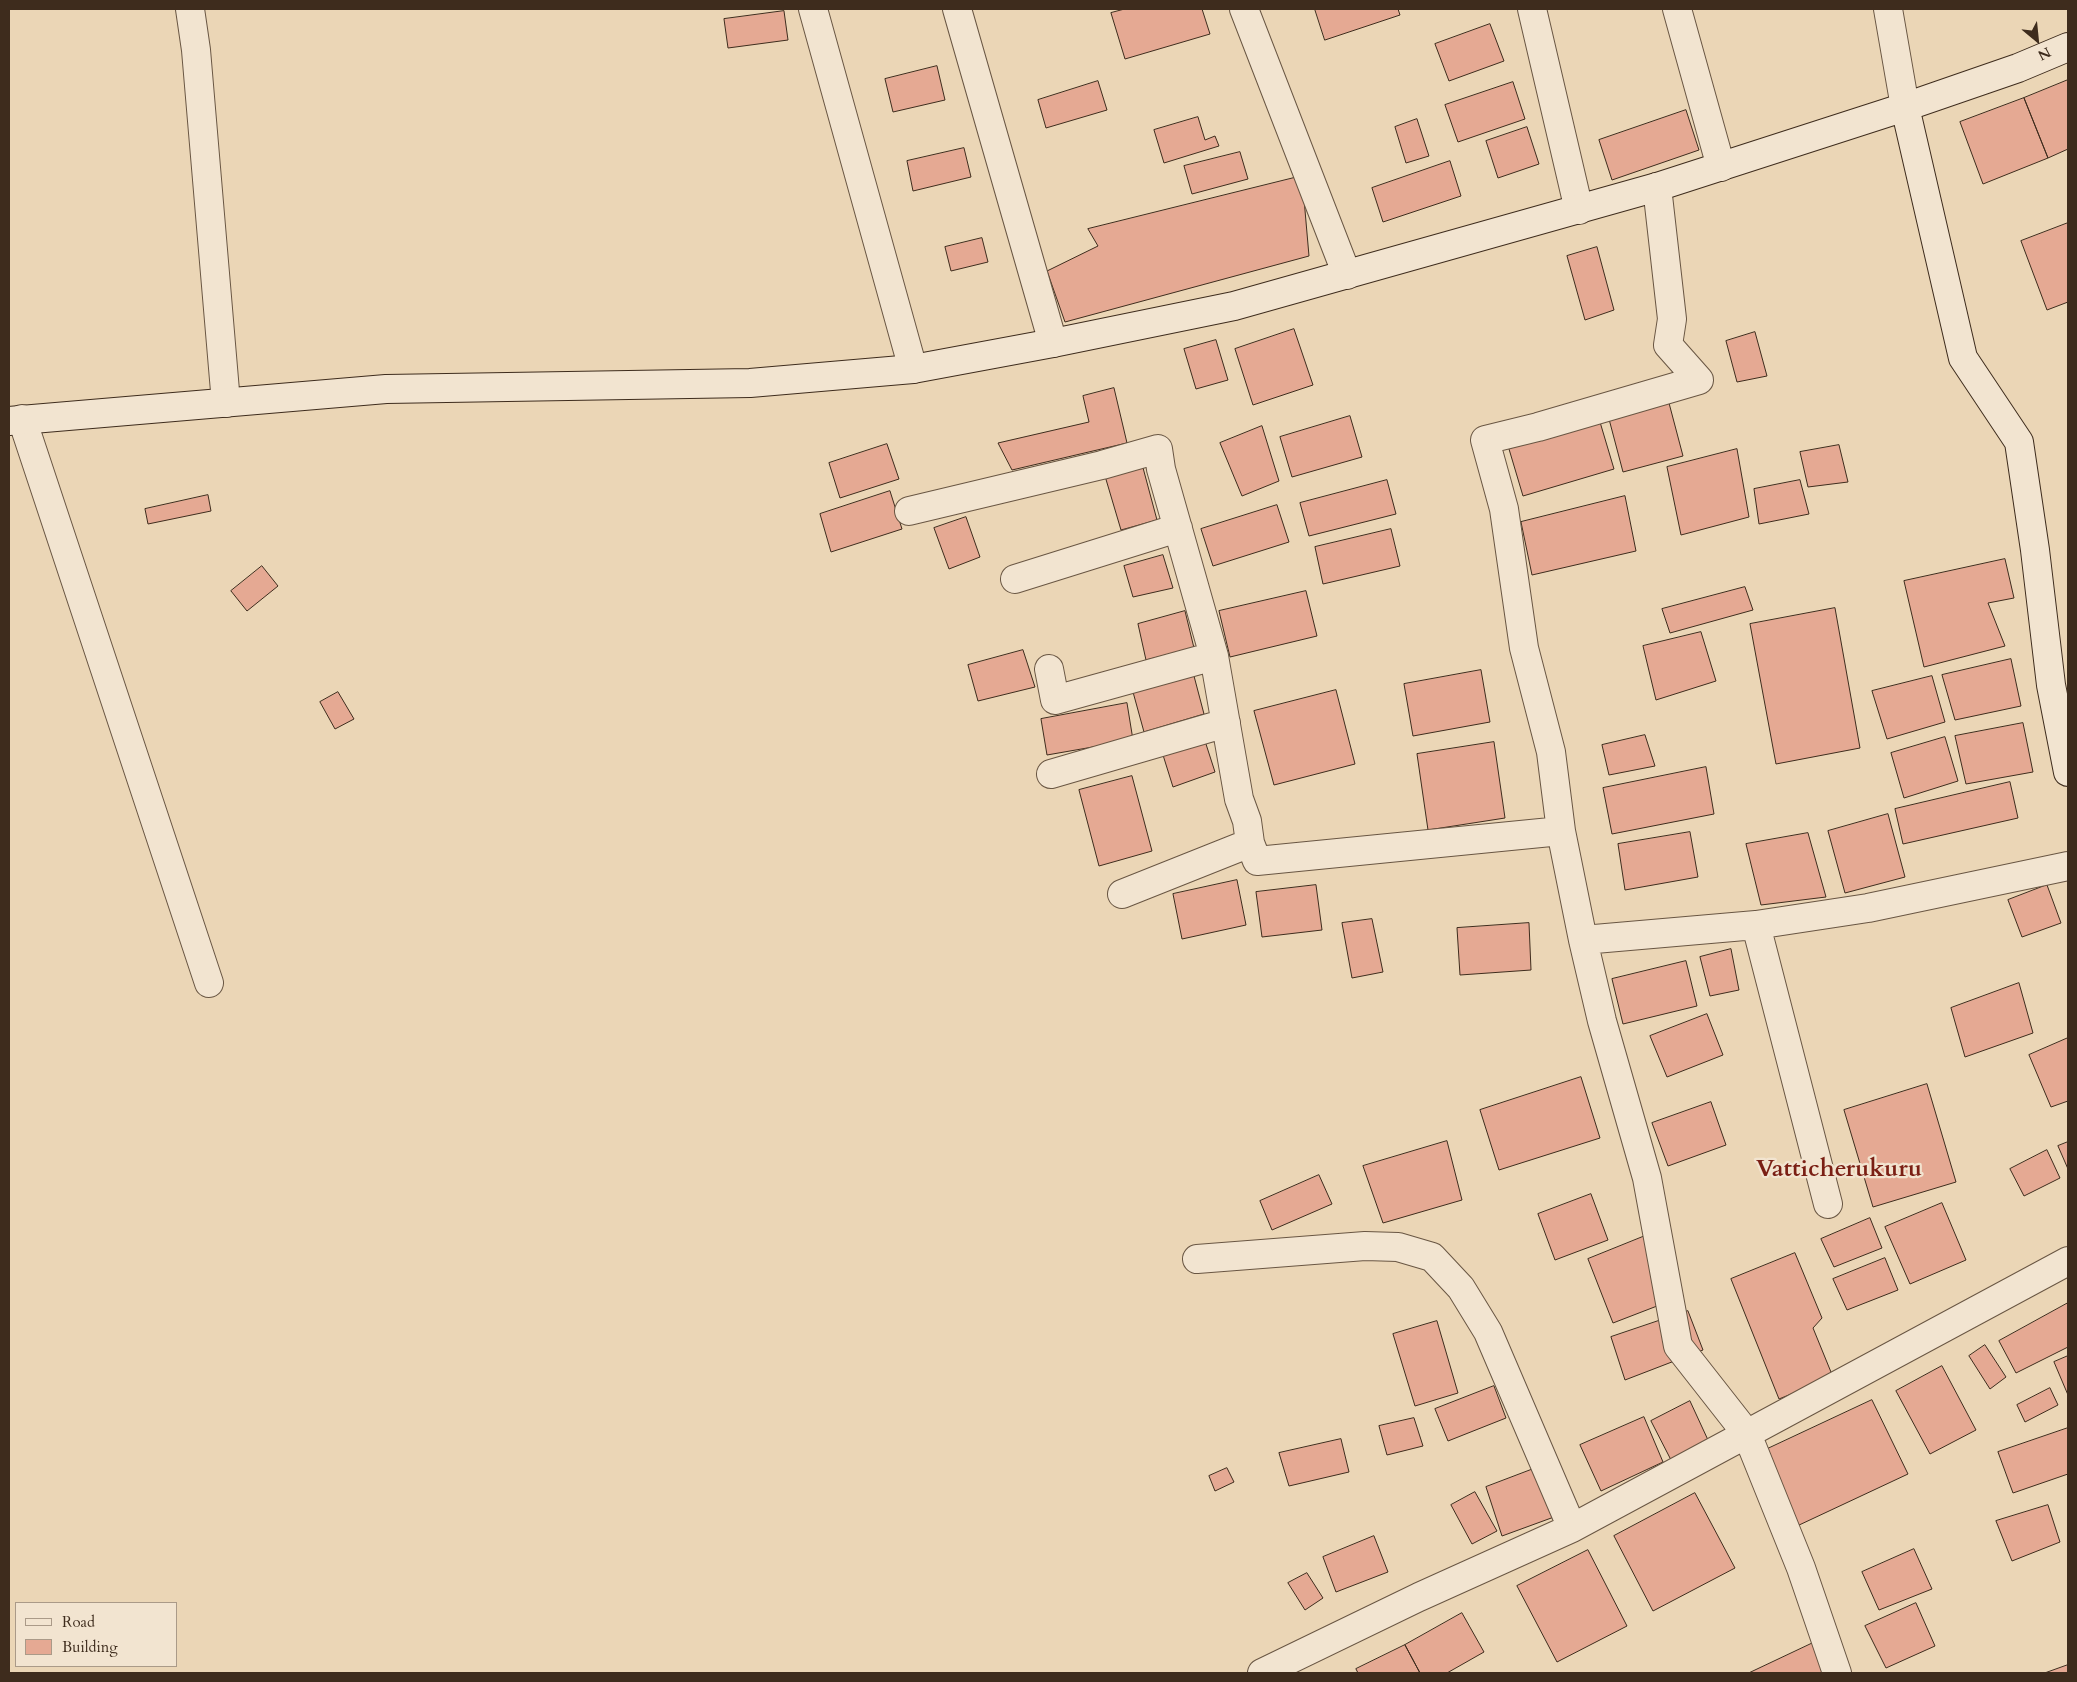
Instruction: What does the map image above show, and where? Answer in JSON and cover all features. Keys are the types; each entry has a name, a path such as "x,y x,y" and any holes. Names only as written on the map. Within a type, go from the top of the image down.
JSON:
{"street":[{"path":"190,9 196,50 226,403"},
{"path":"813,9 913,369"},
{"path":"956,9 1053,343"},
{"path":"1244,9 1347,275"},
{"path":"1532,9 1579,210"},
{"path":"1677,9 1720,166"},
{"path":"1888,9 1905,107 1963,358 2019,442 2036,550 2051,685 2068,772"},
{"path":"209,983 15,420 386,389 750,383 913,369 1234,306 1347,275 1657,187 1905,107 2018,68 2068,47"},
{"path":"1657,187 1672,319 1668,345 1699,380 1528,430 1485,440 1504,509 1524,648 1551,752 1561,831 1582,940 1602,1021 1647,1178 1678,1346 1747,1434 1801,1568 1837,1673"},
{"path":"909,511 1102,466 1158,448 1214,656 1239,799 1247,821 1250,843 1257,861 1561,831"},
{"path":"1015,579 1178,528"},
{"path":"1049,669 1055,700 1214,656"},
{"path":"1051,774 1226,723"},
{"path":"1122,894 1250,843"},
{"path":"1582,940 1756,925 1868,908 2068,866"},
{"path":"1756,925 1828,1204"},
{"path":"1197,1259 1365,1246 1398,1247 1432,1257 1461,1288 1488,1332 1572,1528"},
{"path":"1262,1673 1419,1597 1572,1528 2068,1262"}],"building":[{"path":"1125,9 1202,9 1210,34 1125,59 1111,13"},
{"path":"1315,9 1398,9 1400,15 1325,40"},
{"path":"784,11 788,40 728,48 724,19"},
{"path":"1490,24 1504,61 1449,81 1435,44"},
{"path":"937,66 945,100 893,112 885,79"},
{"path":"2068,80 2068,149 2048,158 2024,98"},
{"path":"1098,81 1107,110 1046,128 1038,100"},
{"path":"1513,82 1525,119 1458,142 1445,105"},
{"path":"2024,98 2048,158 1983,184 1960,122"},
{"path":"1686,110 1699,150 1612,180 1599,140"},
{"path":"1198,117 1205,140 1215,136 1219,146 1164,163 1154,130"},
{"path":"1417,119 1429,156 1406,163 1395,127"},
{"path":"1527,127 1539,164 1498,178 1486,141"},
{"path":"964,148 971,177 913,191 907,161"},
{"path":"1240,152 1248,179 1192,194 1184,166"},
{"path":"1450,161 1461,196 1383,222 1372,188"},
{"path":"1302,176 1309,256 1065,322 1047,271 1098,246 1088,229"},
{"path":"2068,223 2068,302 2047,310 2021,241"},
{"path":"982,238 988,262 951,271 945,247"},
{"path":"1597,247 1614,310 1585,320 1567,256"},
{"path":"1294,329 1313,385 1253,405 1235,349"},
{"path":"1755,332 1767,376 1737,382 1726,341"},
{"path":"1216,340 1228,380 1196,389 1184,349"},
{"path":"1114,388 1127,443 1012,470 998,443 1089,422 1083,396"},
{"path":"1669,403 1683,456 1623,472 1609,419"},
{"path":"1350,416 1362,457 1292,477 1280,437"},
{"path":"1600,422 1614,469 1523,496 1509,449"},
{"path":"1262,426 1279,481 1242,496 1220,443"},
{"path":"887,444 899,479 840,498 829,463"},
{"path":"1839,445 1848,482 1808,487 1800,452"},
{"path":"1737,449 1749,517 1681,535 1667,467"},
{"path":"1142,464 1157,520 1121,530 1105,476"},
{"path":"1387,480 1396,514 1309,536 1300,503"},
{"path":"1800,480 1809,514 1759,524 1754,489"},
{"path":"890,491 902,529 831,552 820,514"},
{"path":"208,495 211,511 148,524 145,509"},
{"path":"1625,496 1636,551 1532,575 1521,522"},
{"path":"1277,505 1289,542 1213,566 1201,529"},
{"path":"966,517 980,557 949,569 934,528"},
{"path":"1391,529 1400,566 1323,584 1315,547"},
{"path":"1163,555 1173,588 1133,597 1124,566"},
{"path":"2005,559 2014,598 1988,603 2005,646 1924,667 1904,581"},
{"path":"262,566 278,586 247,611 231,591"},
{"path":"1745,587 1753,610 1670,633 1662,609"},
{"path":"1306,591 1317,636 1230,657 1219,611"},
{"path":"1835,608 1860,748 1776,764 1750,624"},
{"path":"1185,611 1194,648 1146,660 1138,624"},
{"path":"1701,632 1716,681 1656,700 1643,646"},
{"path":"1023,650 1035,687 978,701 968,665"},
{"path":"2011,659 2021,706 1955,720 1942,675"},
{"path":"1481,670 1490,722 1413,736 1404,684"},
{"path":"1194,676 1204,714 1144,732 1133,692"},
{"path":"1932,676 1945,722 1887,739 1872,691"},
{"path":"1336,690 1355,764 1274,785 1254,711"},
{"path":"338,692 354,719 335,729 320,702"},
{"path":"1127,703 1133,740 1047,755 1041,719"},
{"path":"2023,723 2033,772 1966,784 1955,736"},
{"path":"1645,735 1655,766 1609,775 1602,745"},
{"path":"1945,737 1958,781 1904,798 1891,753"},
{"path":"1205,741 1215,772 1173,787 1163,755"},
{"path":"1494,742 1505,818 1428,830 1417,754"},
{"path":"1706,767 1714,814 1612,834 1603,788"},
{"path":"1132,776 1152,851 1099,866 1079,790"},
{"path":"2010,782 2018,818 1903,844 1895,809"},
{"path":"1888,814 1905,877 1845,893 1828,831"},
{"path":"1690,832 1698,877 1625,890 1618,844"},
{"path":"1808,833 1826,897 1761,905 1746,844"},
{"path":"1237,880 1246,925 1182,939 1173,894"},
{"path":"1316,885 1322,930 1262,937 1256,892"},
{"path":"2047,885 2061,923 2022,937 2008,900"},
{"path":"1372,919 1383,972 1352,978 1342,923"},
{"path":"1529,923 1531,970 1460,975 1457,928"},
{"path":"1731,949 1739,990 1710,996 1700,957"},
{"path":"1686,961 1697,1006 1623,1024 1612,979"},
{"path":"2019,983 2033,1033 1965,1057 1951,1008"},
{"path":"1707,1014 1723,1055 1667,1077 1650,1036"},
{"path":"2068,1038 2068,1101 2051,1107 2029,1055"},
{"path":"1581,1077 1600,1138 1499,1170 1480,1110"},
{"path":"1927,1084 1956,1182 1873,1207 1844,1110"},
{"path":"1711,1102 1726,1145 1668,1166 1652,1123"},
{"path":"1447,1141 1462,1200 1383,1223 1363,1166"},
{"path":"2068,1142 2068,1169 2058,1146"},
{"path":"2047,1150 2060,1178 2024,1196 2010,1169"},
{"path":"1319,1175 1332,1204 1272,1230 1260,1201"},
{"path":"1591,1194 1608,1240 1555,1260 1538,1214"},
{"path":"1942,1203 1966,1260 1910,1284 1885,1227"},
{"path":"1870,1218 1882,1248 1834,1267 1821,1239"},
{"path":"1655,1232 1683,1296 1613,1323 1588,1259"},
{"path":"1795,1253 1822,1318 1813,1328 1833,1377 1779,1399 1731,1279"},
{"path":"1885,1258 1898,1290 1847,1310 1833,1279"},
{"path":"2068,1303 2068,1347 2016,1373 1999,1341"},
{"path":"1688,1311 1703,1350 1625,1380 1611,1337"},
{"path":"1437,1321 1458,1393 1415,1406 1393,1334"},
{"path":"1985,1345 2006,1377 1990,1389 1969,1356"},
{"path":"2068,1356 2068,1395 2054,1362"},
{"path":"1942,1366 1976,1430 1930,1454 1896,1391"},
{"path":"1494,1386 1506,1418 1448,1441 1435,1409"},
{"path":"2050,1388 2058,1405 2025,1422 2017,1405"},
{"path":"1872,1400 1908,1474 1797,1526 1761,1452"},
{"path":"1690,1401 1708,1440 1671,1460 1651,1421"},
{"path":"1644,1417 1663,1462 1601,1491 1580,1445"},
{"path":"1414,1418 1423,1446 1387,1455 1379,1426"},
{"path":"2068,1428 2068,1474 2013,1493 1998,1452"},
{"path":"1341,1439 1349,1472 1289,1486 1279,1453"},
{"path":"1227,1468 1234,1482 1215,1491 1209,1476"},
{"path":"1536,1468 1554,1517 1502,1536 1486,1487"},
{"path":"1475,1492 1497,1531 1472,1544 1451,1505"},
{"path":"1695,1493 1735,1568 1653,1611 1614,1536"},
{"path":"2048,1505 2060,1542 2012,1561 1996,1521"},
{"path":"1374,1536 1388,1572 1336,1592 1323,1557"},
{"path":"1914,1549 1932,1589 1879,1610 1862,1572"},
{"path":"1588,1550 1627,1626 1557,1662 1517,1586"},
{"path":"1307,1573 1323,1598 1305,1610 1288,1583"},
{"path":"1916,1603 1935,1646 1886,1668 1865,1626"},
{"path":"1462,1613 1484,1652 1447,1673 1420,1673 1405,1645"},
{"path":"1813,1643 1827,1673 1749,1673"},
{"path":"1405,1645 1420,1673 1358,1673 1356,1669"},
{"path":"2068,1665 2068,1673 2045,1673"}],"district":[{"name":"Vatticherukuru","path":"1839,1170"}]}
